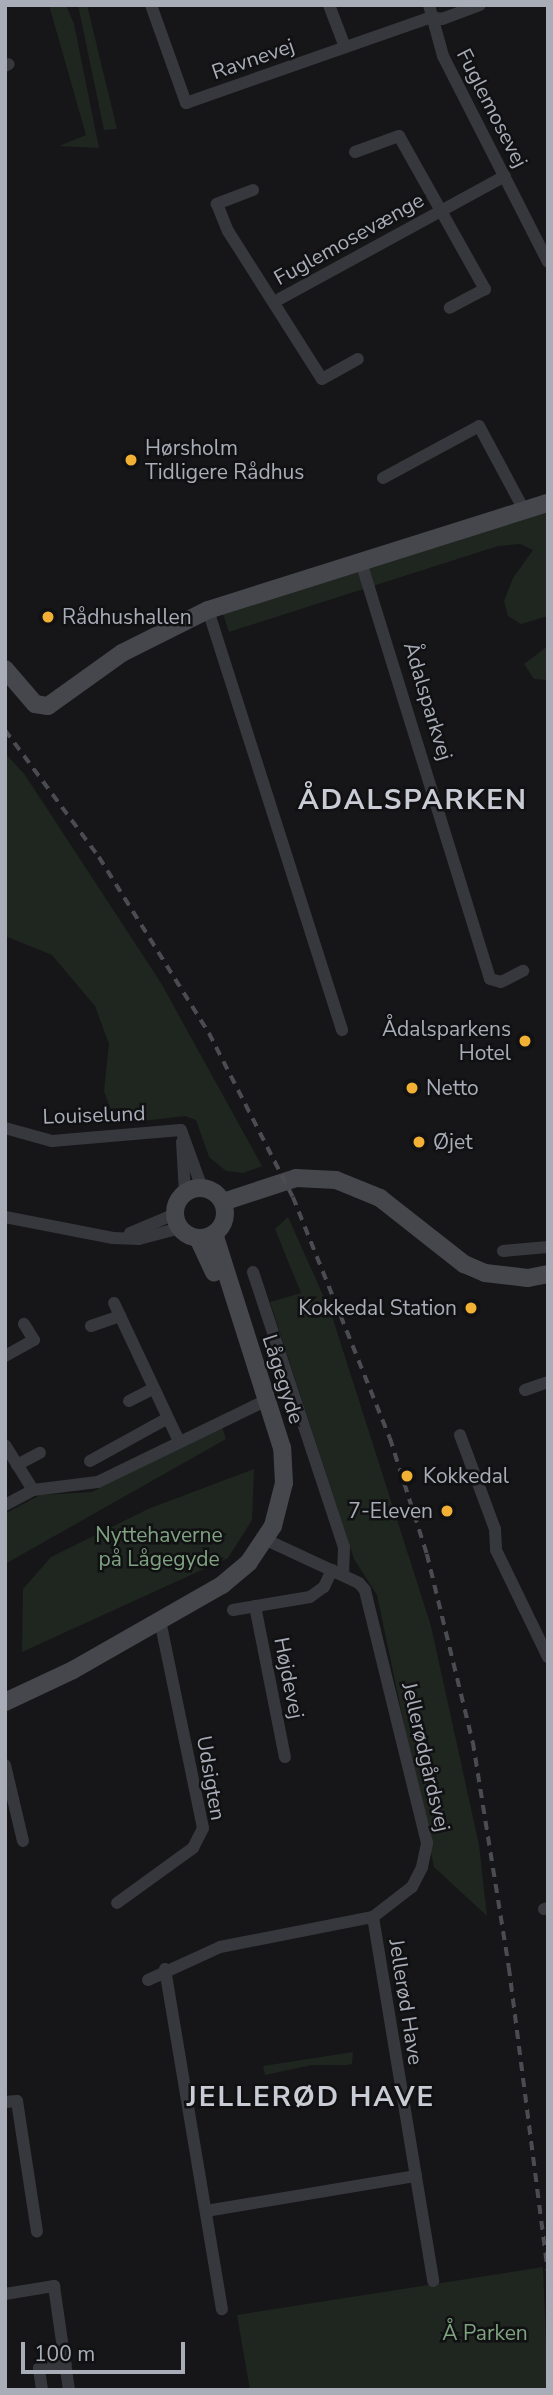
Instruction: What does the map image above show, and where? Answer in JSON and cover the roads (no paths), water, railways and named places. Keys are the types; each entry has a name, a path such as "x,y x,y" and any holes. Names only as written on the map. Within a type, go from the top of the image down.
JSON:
{"street":[{"name":"Ravnevej","path":"151,5 186,103 345,47 430,11 442,19 480,5"},
{"path":"329,5 345,47"},
{"name":"Fuglemosevej","path":"430,11 443,56 548,262"},
{"name":"Fuglemosevænge","path":"355,152 399,136 485,289 450,308"},
{"name":"Fuglemosevænge","path":"274,302 505,176"},
{"name":"Fuglemosevænge","path":"253,190 217,204 228,232 323,379 358,359"},
{"path":"383,478 479,426 524,510"},
{"path":"5,669 35,704 53,704 122,653 208,610 548,503"},
{"name":"Ådalsparkvej","path":"361,562 491,979 501,982 523,971"},
{"path":"208,610 342,1030"},
{"name":"Louiselund","path":"5,1128 52,1141 181,1130 193,1191"},
{"path":"178,1221 193,1191 223,1202 296,1178 336,1180 380,1198 437,1243 485,1273 528,1278 548,1275"},
{"path":"5,1217 113,1238 178,1221 206,1236 225,1220 223,1202"},
{"name":"Lågegyde","path":"5,1702 160,1621 229,1581 269,1532 276,1480 262,1402 212,1265 206,1236"},
{"path":"503,1251 548,1247"},
{"name":"Lågegyde","path":"253,1272 344,1547 337,1572"},
{"path":"114,1303 151,1390 179,1441"},
{"path":"91,1326 120,1315"},
{"path":"5,1356 34,1340 24,1324"},
{"path":"525,1390 548,1381"},
{"path":"128,1401 151,1390"},
{"path":"5,1504 33,1490 98,1482 262,1402"},
{"path":"90,1461 166,1419"},
{"path":"460,1435 495,1529 496,1549 548,1657"},
{"path":"5,1445 33,1490"},
{"path":"17,1465 40,1452"},
{"name":"Jellerødgårdsvej","path":"148,1980 165,1969 220,1947 373,1917 412,1887 422,1867 427,1843 369,1599 359,1583 269,1532"},
{"path":"233,1609 310,1597 324,1587 337,1572"},
{"name":"Højdevej","path":"255,1606 285,1757"},
{"name":"Udsigten","path":"117,1903 193,1848 202,1828 160,1621"},
{"path":"5,1765 23,1841"},
{"name":"Jellerød Have","path":"373,1917 433,2281"},
{"path":"165,1969 222,2309"},
{"path":"5,2102 17,2101 37,2231"},
{"path":"206,2211 416,2176"},
{"path":"5,2294 54,2287 66,2364 66,2389"},
{"path":"42,2390 39,2368 66,2364"}],"railway":[{"path":"5,730 99,857 209,1033 293,1197 390,1438 427,1554 473,1742 509,1967 548,2271"}],"place":[{"name":"Hørsholm Tidligere Rådhus","path":"131,460"},
{"name":"Rådhushallen","path":"48,617"},
{"name":"Ådalsparkens Hotel","path":"525,1041"},
{"name":"Netto","path":"412,1088"},
{"name":"Øjet","path":"419,1142"},
{"name":"Kokkedal Station","path":"471,1308"},
{"name":"Kokkedal","path":"407,1476"},
{"name":"7-Eleven","path":"447,1511"}],"district":[{"name":"ÅDALSPARKEN","path":"413,800"},
{"name":"JELLERØD HAVE","path":"311,2097"}],"park label":[{"name":"Nyttehaverne på Lågegyde","path":"159,1547"},
{"name":"Å Parken","path":"485,2333"}]}
